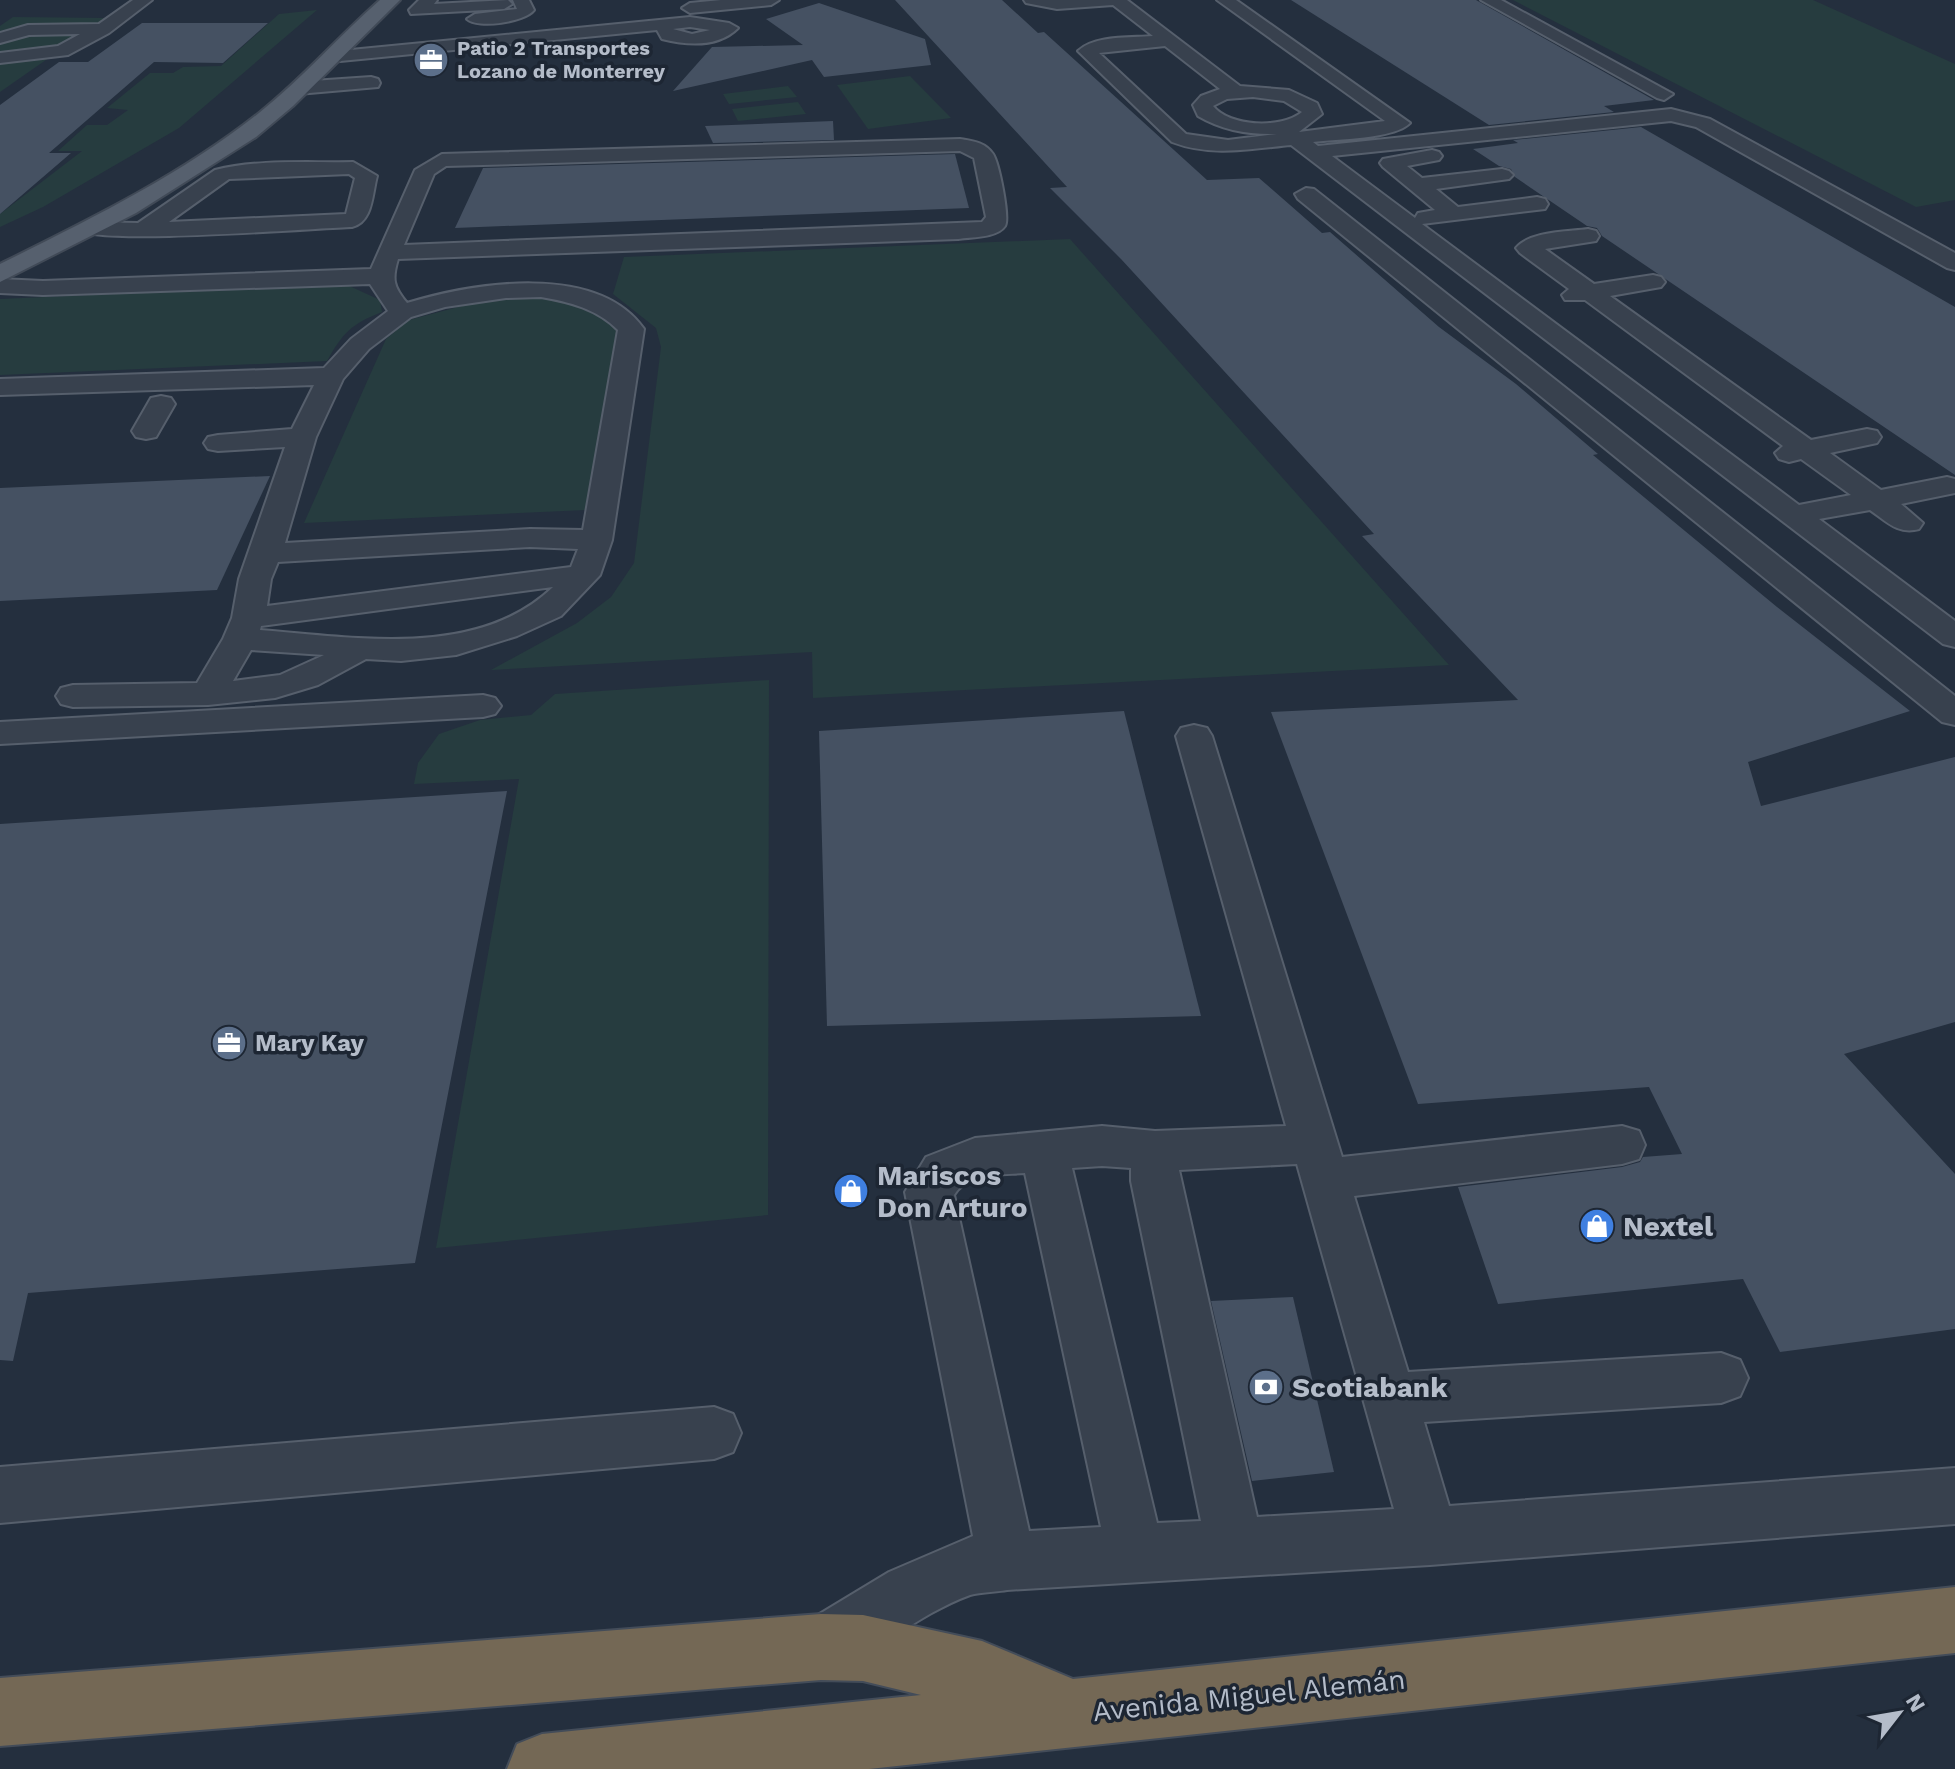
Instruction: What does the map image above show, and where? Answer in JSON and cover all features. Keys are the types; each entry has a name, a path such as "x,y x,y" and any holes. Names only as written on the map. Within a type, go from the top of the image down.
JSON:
{"highway":[{"name":"Avenida Miguel Alemán","path":"542,1769 1955,1620"},
{"path":"0,1712 821,1647 863,1648 982,1675 1075,1714"}],"main road":[{"path":"0,274 89,229 249,132 391,0"}],"lane":[{"path":"0,58 62,51 103,29 144,0"},
{"path":"429,0 417,10 467,14 523,13 526,10 522,1"},
{"path":"355,31 771,0"},
{"path":"1032,0 1046,4 1114,0 1236,92"},
{"path":"1169,40 1103,46 1087,51 1179,138 1192,143 1228,146 1400,123 1225,0"},
{"path":"1489,0 1664,94"},
{"path":"410,25 467,14"},
{"path":"0,23 5,27 28,30 103,29"},
{"path":"355,31 663,25"},
{"path":"0,38 28,30"},
{"path":"298,88 371,83"},
{"path":"1205,112 1203,105 1208,99 1236,92 1272,92 1302,101 1310,107 1312,114 1296,139"},
{"path":"1156,117 1205,112 1226,123 1296,139 1671,115 1703,123 1955,263"},
{"path":"1296,139 1955,637"},
{"path":"208,694 244,628 255,579 302,437 326,387 360,344 402,312 442,300 506,291 541,290 588,274 987,228 995,224 997,217 984,156 973,147 960,145 458,158 431,164 425,170 381,276 382,288 402,312"},
{"path":"1454,215 1392,166 1392,161 1460,153"},
{"path":"304,194 317,168"},
{"path":"89,229 143,230 344,222 356,217 366,176 353,168 222,174 143,230"},
{"path":"245,196 261,170"},
{"path":"1417,185 1502,175"},
{"path":"1306,194 1955,714"},
{"path":"1406,220 1537,204"},
{"path":"1588,236 1528,248 1803,450 1908,523"},
{"path":"389,252 588,274"},
{"path":"244,628 358,649 401,651 456,645 505,629 549,609 584,575 597,540 631,329 607,308 588,274"},
{"path":"0,286 43,288 381,276"},
{"path":"1517,304 1653,282"},
{"path":"0,387 326,387"},
{"path":"0,410 161,404 326,387"},
{"path":"146,431 161,404"},
{"path":"218,443 302,437"},
{"path":"1730,465 1867,437"},
{"path":"1795,515 1947,486"},
{"path":"266,553 530,538 597,540"},
{"path":"528,580 530,538"},
{"path":"244,628 528,580 584,575"},
{"path":"73,696 266,691 292,685 358,649"},
{"path":"0,733 483,706"},
{"path":"1194,736 1430,1536"},
{"path":"1007,1561 929,1192 943,1171 975,1158 1102,1146 1320,1162 1622,1145"},
{"path":"1155,1151 1155,1181 1235,1546"},
{"path":"1044,1152 1135,1552"},
{"path":"1390,1399 1721,1378"},
{"path":"0,1495 714,1433"},
{"path":"821,1647 922,1588 969,1566 1135,1552 1430,1536 1955,1496"}],"green space":[{"path":"1513,0 1813,0 1955,64 1955,200 1916,207"},
{"path":"317,10 179,128 43,207 0,227 0,214 82,151 58,151 87,125 107,125 128,110 107,108 150,73 173,73 183,67 221,66 279,14"},
{"path":"13,17 106,18 0,92 0,26"},
{"path":"910,76 951,118 868,129 837,85"},
{"path":"788,86 797,97 729,104 723,94"},
{"path":"798,102 806,114 738,121 732,109"},
{"path":"1070,239 1449,665 813,698 812,652 491,670 577,623 611,597 634,563 661,347 656,328 613,294 624,257"},
{"path":"345,284 380,300 382,312 349,330 327,361 0,375 0,299"},
{"path":"533,297 580,305 614,324 618,339 586,510 304,523 386,339 409,320 477,302"},
{"path":"769,680 768,1215 436,1248 519,779 414,784 418,763 439,734 480,720 531,715 555,694"}],"building":[{"path":"895,0 1002,0 1038,33 1044,32 1207,180 1259,178 1322,233 1330,232 1439,327 1516,384 1598,454 1593,455 1777,607 1910,711 1748,762 1761,806 1955,757 1955,1022 1844,1054 1955,1174 1955,1329 1780,1352 1743,1279 1498,1304 1458,1187 1622,1167 1640,1162 1643,1157 1682,1154 1649,1087 1418,1104 1271,712 1518,700 1362,536 1374,534 1121,259 1050,188 1067,187"},
{"path":"1291,0 1476,0 1654,100 1604,106 1614,112 1489,125"},
{"path":"819,3 925,39 931,65 824,77 812,60 673,91 712,47 803,45 766,19"},
{"path":"142,23 268,23 223,63 154,62 49,153 71,153 0,214 0,105 59,62 88,62"},
{"path":"833,121 834,140 713,143 705,126"},
{"path":"1641,127 1955,307 1955,475 1602,236 1597,228 1587,226 1515,177 1511,169 1499,166 1473,149 1518,143 1513,140"},
{"path":"955,154 969,208 455,228 483,168"},
{"path":"270,476 217,590 0,601 0,488"},
{"path":"1124,711 1201,1016 827,1026 819,731"},
{"name":"Mary Kay","path":"507,791 415,1263 28,1293 13,1361 0,1360 0,824"},
{"name":"Scotiabank","path":"1293,1297 1334,1472 1252,1481 1211,1301"}],"place":[{"name":"Patio 2 Transportes Lozano de Monterrey","path":"431,60"},
{"name":"Mary Kay","path":"229,1043"},
{"name":"Mariscos Don Arturo","path":"851,1191"},
{"name":"Nextel","path":"1597,1226"},
{"name":"Scotiabank","path":"1266,1387"}]}
